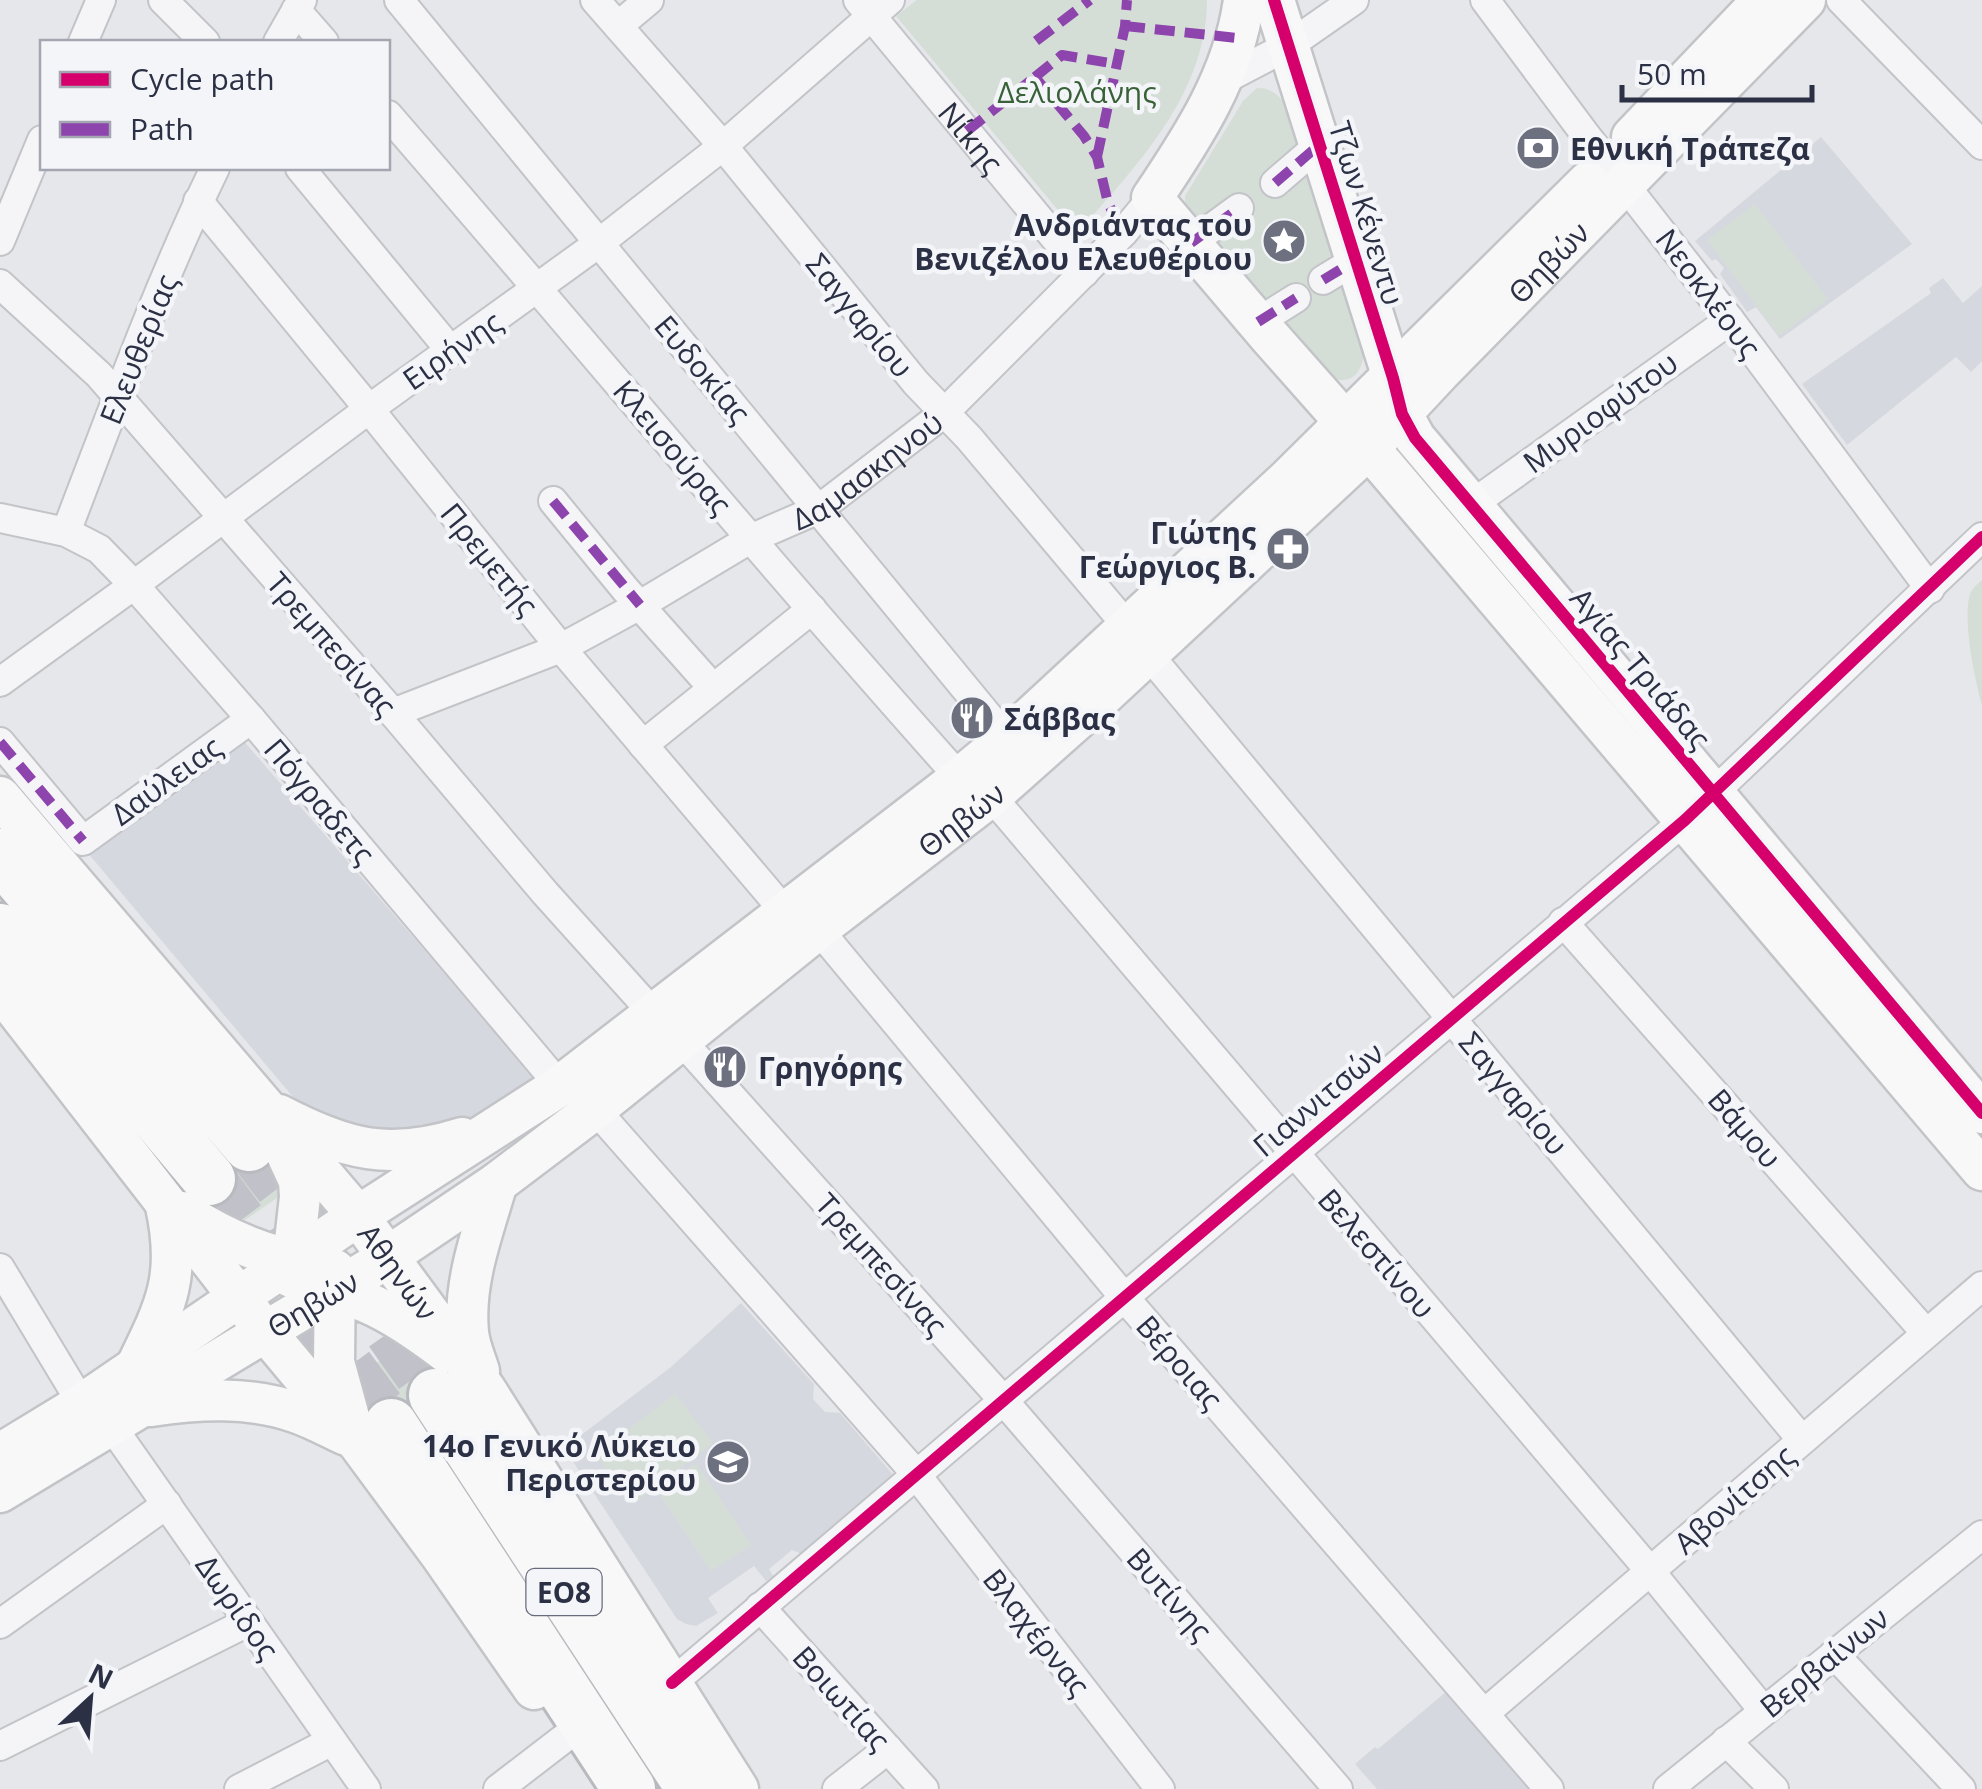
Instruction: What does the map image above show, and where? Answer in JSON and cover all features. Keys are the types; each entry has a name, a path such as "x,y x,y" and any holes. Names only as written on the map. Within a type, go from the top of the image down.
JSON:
{"highway":[{"name":"Αθηνών","path":"0,855 256,1125"},
{"path":"0,930 187,1190"},
{"name":"Αθηνών","path":"460,1392 693,1789"},
{"name":"ΕΟ8","path":"373,1432 628,1789"}],"main road":[{"name":"Δαμασκηνού","path":"1152,198 1184,151 1223,80 1244,0"},
{"name":"Τζων Κένεντυ","path":"1274,0 1320,145 1339,270 1403,410"},
{"name":"Θηβών","path":"0,1492 271,1297 354,1254 495,1128 667,1026 975,787 1357,436 1403,410 1616,173 1763,0"},
{"name":"Θηβών","path":"1616,173 1805,0"},
{"name":"Αγίας Τριάδας","path":"1152,198 1357,436 1982,1112"},
{"name":"Αγίας Τριάδας","path":"1403,410 1699,807 1982,1170"},
{"name":"Θηβών","path":"975,787 1007,739 1138,640"},
{"name":"Αθηνών","path":"0,797 460,1392 672,1683 738,1789"},
{"path":"0,988 228,1238 256,1250 271,1297"},
{"name":"Θηβών","path":"0,1454 110,1412 136,1368 497,1183 595,1108 667,1026"},
{"path":"256,1125 307,1130 370,1150 428,1149 495,1128"},
{"path":"256,1125 291,1161 299,1182 300,1197 271,1297"},
{"path":"460,1392 468,1337 466,1302 497,1183"},
{"path":"187,1190 373,1432 442,1555 600,1789"},
{"path":"136,1368 158,1323 170,1285 173,1237 187,1190"},
{"path":"354,1254 385,1312 459,1363 460,1392"},
{"path":"354,1254 334,1362 342,1395 373,1432"},
{"path":"110,1412 195,1400 228,1400 292,1410 373,1432"}],"street":[{"path":"84,40 101,0"},
{"path":"163,0 204,40"},
{"name":"Ευδοκίας","path":"399,0 1007,739"},
{"name":"Σαγγαρίου","path":"595,0 722,146 916,383 969,438 1802,1440"},
{"path":"618,26 649,0"},
{"path":"1223,80 1288,46 1354,0"},
{"name":"Νεοκλέους","path":"1485,0 1930,588"},
{"path":"1841,0 1982,145"},
{"path":"279,40 299,5 323,40"},
{"name":"Ειρήνης","path":"0,682 599,243 722,146 873,5"},
{"name":"Νίκης","path":"873,5 1084,272"},
{"name":"Κλεισούρας","path":"390,117 750,539 975,787"},
{"path":"0,241 40,145"},
{"path":"1276,183 1320,145"},
{"name":"Ελευθερίας","path":"66,532 213,170"},
{"path":"302,170 451,351"},
{"name":"Δαμασκηνού","path":"393,713 561,648 750,539 819,509 944,413 1123,233 1152,198"},
{"name":"Πρεμετής","path":"198,201 561,648 802,921"},
{"path":"1192,243 1239,208"},
{"name":"Τρεμπεσίνας","path":"0,284 99,375 544,893 1003,1400"},
{"path":"1258,322 1296,298"},
{"name":"Μυριοφύτου","path":"1471,505 1730,320"},
{"path":"553,501 625,590 713,688"},
{"path":"0,518 66,532"},
{"name":"Πόγραδετς","path":"66,532 99,549 134,585 560,1086"},
{"name":"Γιαννιτσών","path":"672,1683 1699,807 1982,537"},
{"path":"643,745 812,609"},
{"name":"Δαύλειας","path":"0,742 82,841 250,719"},
{"name":"Βελεστίνου","path":"975,787 1650,1571 1763,1710"},
{"name":"Βέροιας","path":"802,921 1549,1789"},
{"name":"Βάμου","path":"1563,922 1926,1333"},
{"path":"595,1108 915,1475"},
{"name":"Δωρίδος","path":"4,1286 110,1412 167,1504 366,1789"},
{"name":"Αβονίτσης","path":"1486,1713 1982,1286"},
{"name":"Βυτίνης","path":"1003,1400 1338,1789"},
{"name":"Βλαχέρνας","path":"915,1475 1160,1789"},
{"path":"0,1624 167,1504"},
{"name":"Βερβαίνων","path":"1668,1789 1982,1535"},
{"name":"Βοιωτίας","path":"760,1607 924,1789"},
{"path":"0,1746 248,1622"},
{"path":"1834,1654 1961,1789"},
{"path":"498,1789 566,1736"},
{"path":"239,1789 332,1741"},
{"path":"1726,1741 1774,1789"},
{"path":"836,1789 888,1749"}],"shaded area":[{"path":"1821,137 1912,244 1780,339 1756,307 1747,312 1720,274 1724,268 1716,259 1712,261 1695,241"},
{"path":"1943,278 1963,303 1982,286 1982,361 1971,372 1956,357 1847,445 1802,384 1931,293 1929,288"},
{"path":"242,739 535,1078 486,1114 455,1129 386,1136 318,1116 293,1097 87,852"},
{"name":"14ο Γενικό Λύκειο Περιστερίου","path":"741,1303 814,1384 813,1399 825,1412 840,1413 895,1477 802,1554 792,1550 769,1569 773,1576 766,1581 754,1566 708,1598 718,1613 696,1626 677,1619 564,1448 671,1367"},
{"path":"1447,1691 1530,1789 1377,1789 1355,1764"}],"green space":[{"name":"Δελιολάνης","path":"917,0 1207,0 1204,34 1181,98 1144,155 1077,233 896,16"},
{"path":"1257,88 1272,92 1284,102 1364,340 1361,365 1347,380 1329,377 1191,219 1185,203 1185,196 1243,101"},
{"path":"1755,204 1828,299 1779,336 1707,240"},
{"path":"1982,580 1982,705 1968,631 1968,602"},
{"path":"260,1147 280,1196 239,1224 206,1189"},
{"path":"396,1351 436,1386 376,1426 351,1378"},
{"path":"675,1394 713,1443 633,1504 595,1454"},
{"path":"696,1463 751,1545 711,1571 656,1489"}],"tunnel":[{"path":"249,1145 435,1395"},
{"path":"209,1179 391,1425"}],"marked path":[{"path":"1036,41 1090,0"},
{"path":"1097,157 1127,0"},
{"path":"1125,26 1237,38"},
{"path":"1035,77 1062,55 1116,64"},
{"path":"967,131 1035,77 1097,157 1108,203 1123,233"},
{"path":"1275,183 1319,145"},
{"path":"1191,243 1239,208"},
{"path":"1323,280 1356,260"},
{"path":"1258,322 1296,298"},
{"path":"553,501 640,605"},
{"path":"0,742 83,841"}],"cycle path":[{"path":"1274,0 1402,414 1415,438 1982,1113"},
{"path":"672,1683 1685,820 1982,537"}],"place":[{"name":"Εθνική Τράπεζα","path":"1538,148"},
{"name":"Ανδριάντας του Βενιζέλου Ελευθέριου","path":"1284,241"},
{"name":"Γιώτης Γεώργιος Β.","path":"1288,549"},
{"name":"Σάββας","path":"972,718"},
{"name":"Γρηγόρης","path":"725,1067"},
{"name":"14ο Γενικό Λύκειο Περιστερίου","path":"728,1462"}]}
